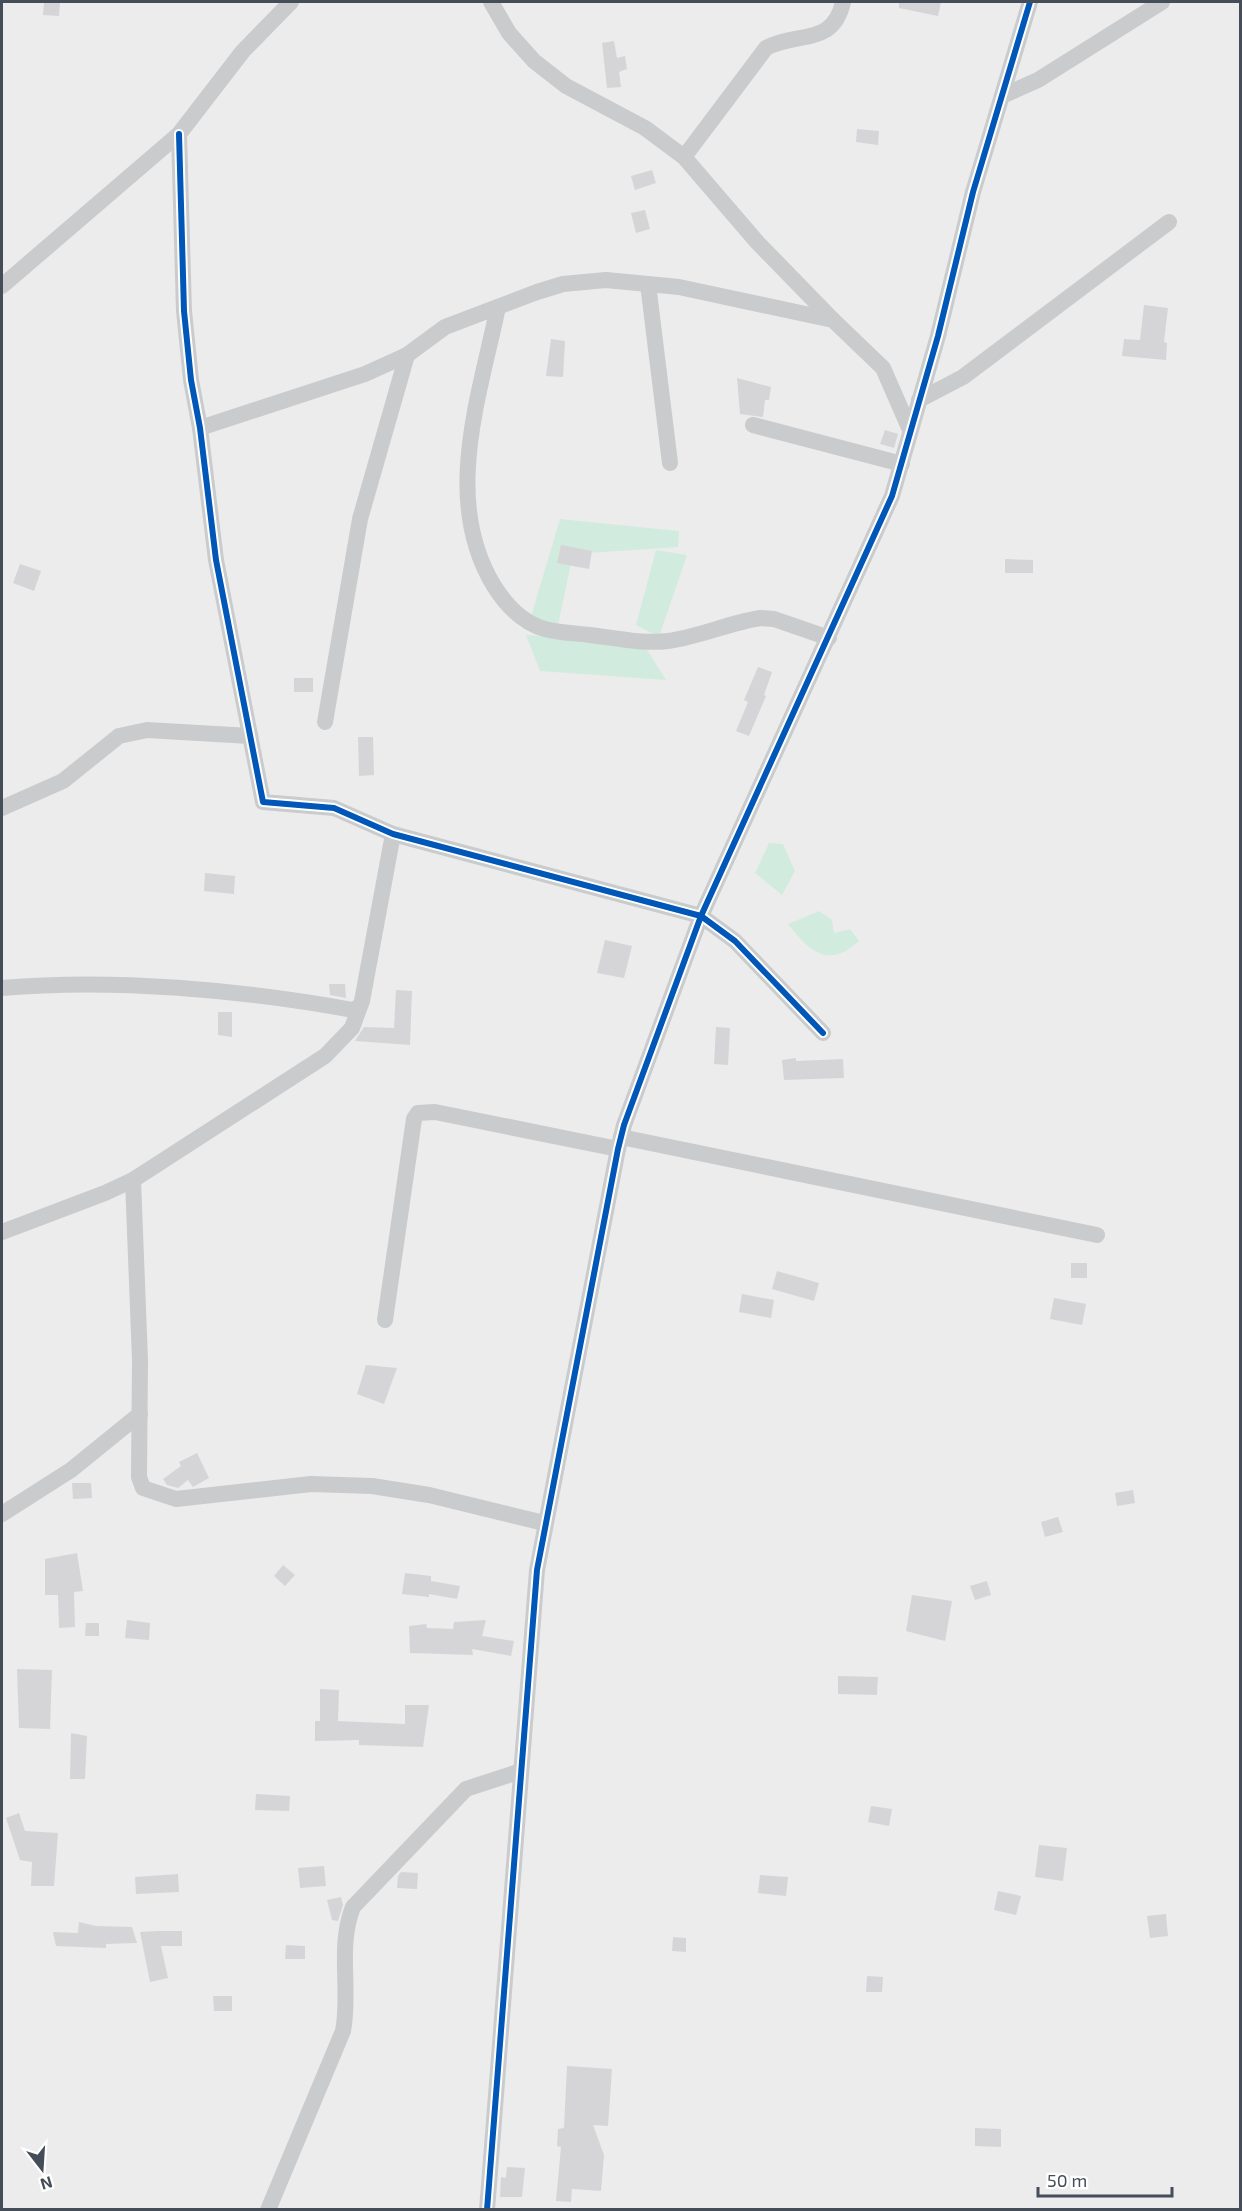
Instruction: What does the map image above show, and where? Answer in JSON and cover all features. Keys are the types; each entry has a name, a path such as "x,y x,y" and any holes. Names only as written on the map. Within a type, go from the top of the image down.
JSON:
{"street":[{"path":"2,286 179,134 243,51 291,2"},
{"path":"491,2 509,33 534,61 566,86 645,128 684,157 757,242 883,368 910,430"},
{"path":"684,157 766,48 779,41 811,37 824,32 837,19 843,2"},
{"path":"486,2210 537,1570 544,1522 619,1143 700,916 892,496 938,336 973,192 1030,2"},
{"path":"1002,96 1038,80 1162,2"},
{"path":"179,134 184,311 191,380 200,428 216,560 263,802 334,808 393,834 700,916 735,942 823,1034"},
{"path":"919,400 973,371 1169,222"},
{"path":"200,428 355,377 407,355 445,327 563,284 606,280 679,287 833,320"},
{"path":"648,284 670,463"},
{"path":"498,307 473,429 467,471 467,502 471,534 482,566 503,601 524,619 545,629 650,642 669,641 760,618 774,619 829,638"},
{"path":"325,722 360,519 407,355"},
{"path":"753,425 902,464"},
{"path":"2,808 63,781 118,736 147,730 250,736"},
{"path":"2,1232 133,1180 325,1056 352,1028 362,1001 393,834"},
{"path":"2,988 133,986 290,999 353,1010 359,1007"},
{"path":"385,1320 414,1119 418,1113 435,1112 619,1143 1097,1235"},
{"path":"133,1180 141,1360 139,1477 143,1488 176,1499 311,1484 372,1486 429,1495 544,1522"},
{"path":"2,1514 70,1470 140,1414"},
{"path":"268,2210 343,2031 346,2015 345,1934 353,1907 466,1789 521,1771"}],"green space":[{"path":"560,519 679,531 678,547 573,554 557,630 529,623"},
{"path":"656,550 687,555 659,637 636,625"},
{"path":"526,635 644,645 666,680 540,671"},
{"path":"769,843 783,844 795,871 782,895 755,873"},
{"path":"819,911 832,920 834,933 850,929 859,941 838,954 820,954 812,949 788,924"}],"building":[{"path":"44,2 60,2 59,16 43,15"},
{"path":"899,2 941,2 938,16 899,8"},
{"path":"614,41 617,58 625,56 627,69 619,72 621,87 607,88 602,43"},
{"path":"857,129 879,131 878,145 856,142"},
{"path":"652,170 656,183 635,190 631,176"},
{"path":"645,210 650,229 636,233 631,213"},
{"path":"1144,305 1168,308 1164,342 1167,343 1166,360 1122,356 1124,339 1140,340"},
{"path":"551,339 565,341 563,377 546,376"},
{"path":"737,378 771,387 769,400 765,400 763,417 740,414"},
{"path":"885,430 898,434 894,448 880,444"},
{"path":"561,545 592,551 589,569 557,563"},
{"path":"1005,559 1033,560 1033,573 1005,573"},
{"path":"20,564 41,571 34,591 13,583"},
{"path":"758,667 772,672 764,695 766,696 749,736 736,731 748,702 744,700"},
{"path":"294,678 313,678 313,692 294,692"},
{"path":"358,737 373,737 374,775 359,776"},
{"path":"205,873 235,876 234,894 204,891"},
{"path":"605,940 632,946 624,978 597,973"},
{"path":"329,984 345,984 346,998 330,995"},
{"path":"396,990 412,991 410,1045 355,1041 364,1027 394,1028"},
{"path":"218,1012 232,1012 232,1037 218,1035"},
{"path":"716,1027 730,1028 728,1065 714,1064"},
{"path":"796,1058 796,1061 843,1059 844,1078 784,1080 782,1060"},
{"path":"1071,1263 1087,1263 1087,1278 1071,1278"},
{"path":"777,1271 819,1283 814,1301 772,1289"},
{"path":"742,1294 774,1300 771,1318 739,1312"},
{"path":"1054,1298 1086,1304 1082,1325 1050,1319"},
{"path":"366,1365 397,1368 384,1404 357,1394"},
{"path":"197,1453 209,1478 193,1487 188,1480 178,1488 167,1485 163,1479 181,1466 179,1462"},
{"path":"72,1483 91,1483 92,1498 73,1499"},
{"path":"1133,1490 1135,1503 1117,1506 1115,1493"},
{"path":"1058,1517 1063,1532 1045,1537 1041,1522"},
{"path":"77,1553 83,1591 74,1592 75,1627 59,1628 58,1595 45,1595 45,1559"},
{"path":"283,1565 295,1575 285,1586 274,1576"},
{"path":"405,1573 431,1576 431,1581 460,1586 457,1599 429,1594 429,1597 402,1594"},
{"path":"987,1581 991,1595 975,1600 970,1586"},
{"path":"912,1595 952,1601 945,1641 906,1631"},
{"path":"127,1620 150,1623 149,1640 125,1638"},
{"path":"486,1620 482,1636 514,1641 511,1656 472,1649 473,1655 410,1653 409,1626 426,1624 427,1628 453,1629 454,1622"},
{"path":"86,1623 99,1623 99,1636 85,1636"},
{"path":"17,1669 52,1670 50,1729 19,1728"},
{"path":"838,1676 878,1677 877,1695 838,1694"},
{"path":"320,1689 339,1690 338,1721 405,1724 405,1705 429,1705 423,1747 359,1745 359,1740 315,1741 315,1721 320,1721"},
{"path":"71,1733 87,1736 85,1779 70,1779"},
{"path":"256,1794 290,1796 289,1811 255,1810"},
{"path":"871,1806 892,1809 889,1826 868,1822"},
{"path":"19,1813 25,1831 58,1833 54,1886 31,1886 32,1862 20,1860 6,1818"},
{"path":"1039,1845 1067,1848 1063,1881 1035,1877"},
{"path":"324,1866 326,1886 300,1888 298,1868"},
{"path":"401,1872 418,1873 417,1889 397,1888 398,1876"},
{"path":"178,1874 179,1892 136,1894 135,1877"},
{"path":"760,1875 788,1877 786,1896 758,1893"},
{"path":"998,1891 1021,1896 1016,1915 994,1910"},
{"path":"341,1897 343,1905 338,1921 332,1920 327,1900"},
{"path":"1166,1914 1168,1936 1150,1938 1147,1916"},
{"path":"79,1922 96,1926 132,1927 137,1943 106,1944 106,1948 56,1946 53,1932 78,1933"},
{"path":"182,1931 182,1946 161,1946 168,1978 150,1982 140,1932"},
{"path":"673,1937 686,1938 686,1952 672,1951"},
{"path":"286,1945 305,1946 305,1959 285,1959"},
{"path":"867,1976 883,1977 882,1992 866,1992"},
{"path":"213,1996 232,1996 232,2011 214,2011"},
{"path":"567,2066 612,2069 608,2126 593,2125 604,2155 601,2191 572,2189 571,2202 556,2201 561,2147 557,2146 558,2129 564,2128"},
{"path":"975,2128 1001,2129 1001,2147 975,2146"},
{"path":"507,2167 525,2168 522,2197 500,2197 501,2177 506,2178"}],"cycle path":[{"path":"487,2210 537,1570 618,1149 624,1125 701,916 892,496 938,336 973,192 1030,2"},
{"path":"179,134 184,311 191,380 200,428 216,560 263,802 334,808 393,834 701,916 735,941 823,1033"}]}
